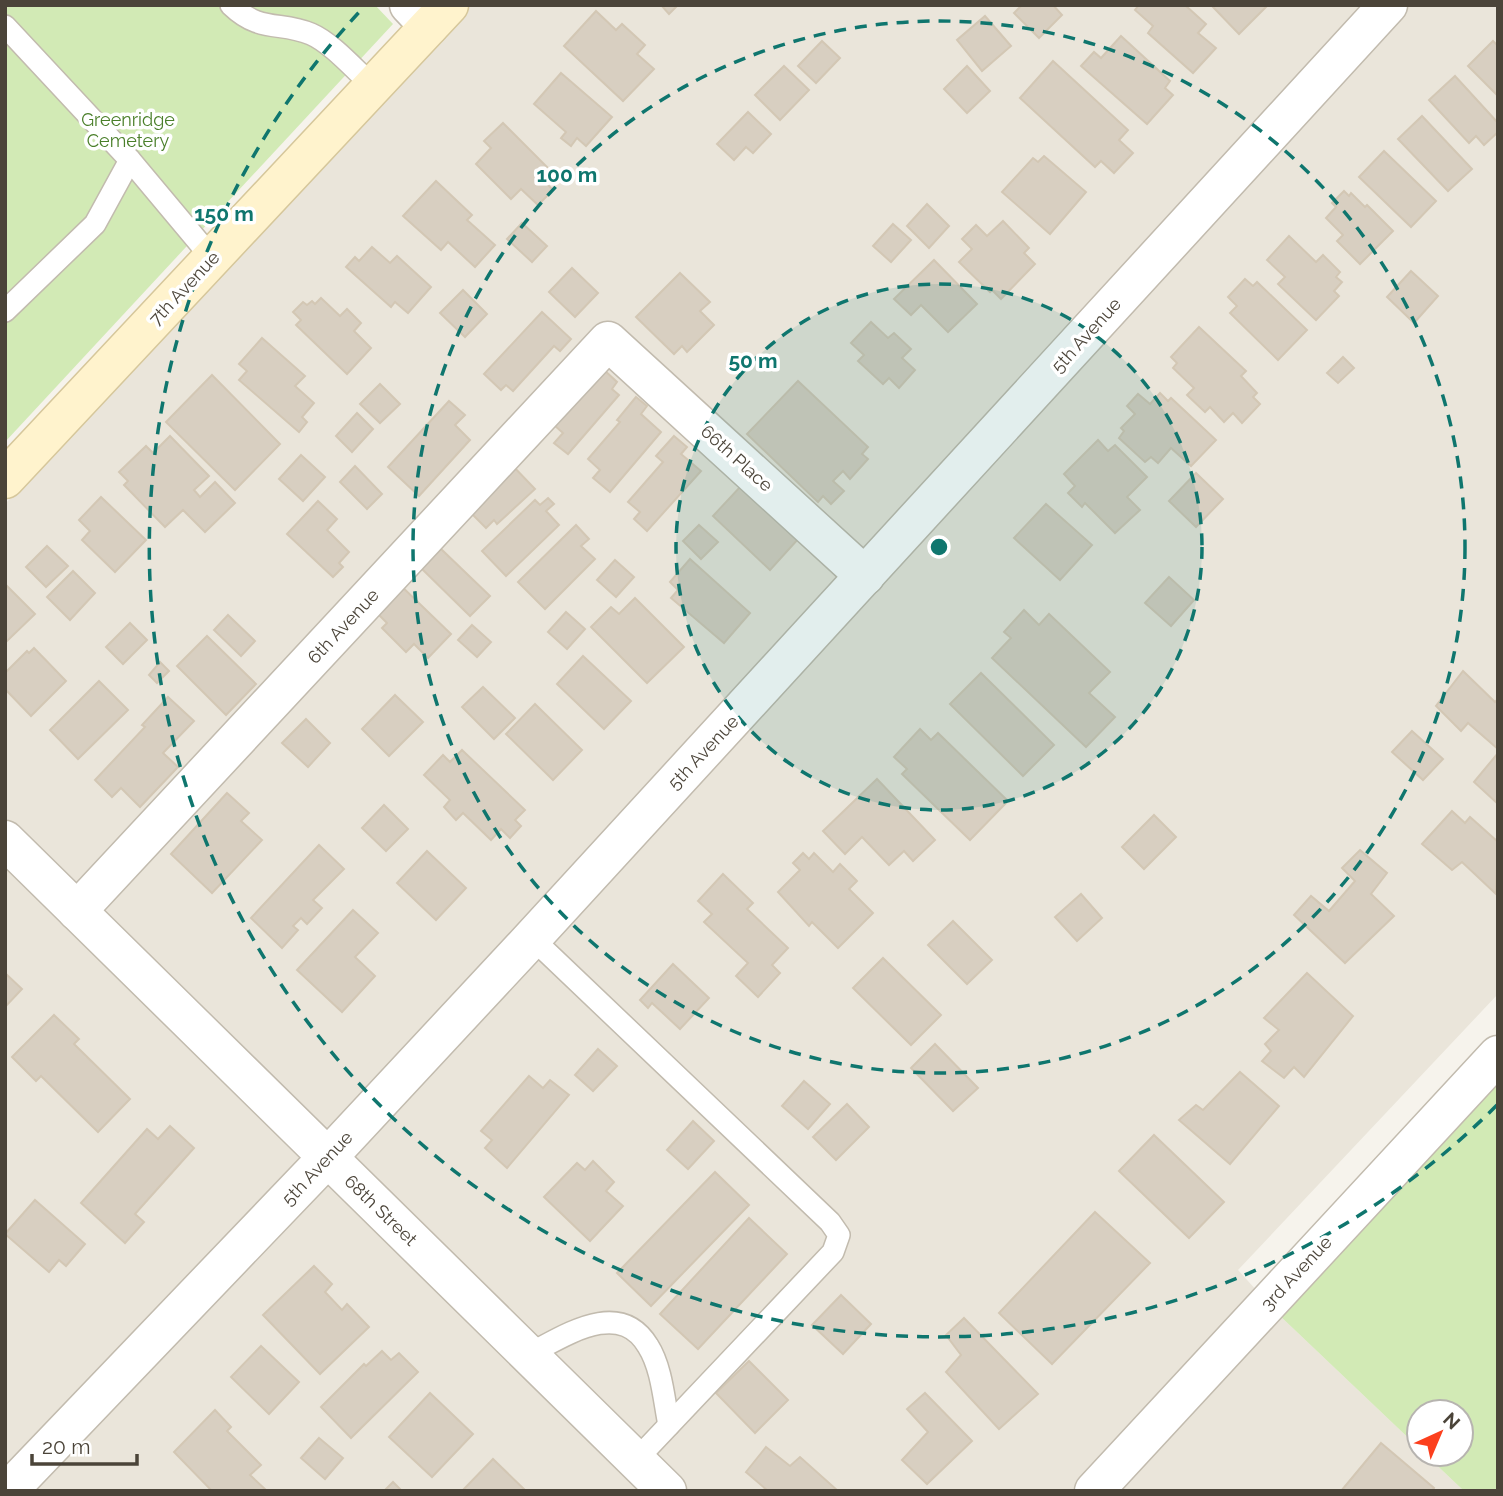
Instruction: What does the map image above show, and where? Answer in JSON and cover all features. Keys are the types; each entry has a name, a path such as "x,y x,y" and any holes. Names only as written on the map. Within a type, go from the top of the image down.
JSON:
{"street":[{"name":"5th Avenue","path":"8,1491 328,1157 532,938 1388,5"},
{"name":"7th Avenue","path":"5,479 373,86 429,12"},
{"name":"66th Place","path":"608,341 865,576"},
{"name":"6th Avenue","path":"77,911 608,341"},
{"name":"68th Street","path":"5,840 667,1491"},
{"name":"3rd Avenue","path":"1094,1491 1498,1055"}],"lane":[{"path":"231,5 242,16 260,24 310,34 325,43 373,86"},
{"path":"5,26 130,160 212,258"},
{"path":"9,299 95,224 130,160"},
{"path":"532,938 830,1222 839,1235 832,1252 636,1460"},
{"path":"528,1354 579,1329 608,1321 629,1326 648,1346 656,1364 669,1425"}],"shaded area":[{"path":"459,5 1498,5 1498,994 1238,1270 1278,1314 1405,1435 1405,1468 1440,1468 1464,1491 5,1491 5,504 466,12"}],"green space":[{"name":"Greenridge Cemetery","path":"5,5 375,5 393,24 5,442"},
{"path":"1498,1078 1498,1491 1464,1491 1440,1468 1475,1468 1475,1398 1405,1398 1405,1435 1278,1314"}],"building":[{"path":"661,5 678,5 669,14"},
{"path":"1022,5 1053,5 1062,15 1039,38 1014,13"},
{"path":"1139,5 1185,5 1206,24 1198,33 1216,48 1193,73 1148,33 1153,26 1135,10"},
{"path":"1211,5 1268,5 1239,34"},
{"path":"596,11 616,30 622,24 645,45 637,54 654,69 623,101 564,46"},
{"path":"985,16 1011,46 982,71 957,40"},
{"path":"1121,36 1170,81 1165,88 1173,95 1147,124 1081,66 1094,52 1101,58"},
{"path":"822,41 840,58 816,83 798,66"},
{"path":"1493,41 1498,46 1498,96 1468,66"},
{"path":"1053,61 1128,130 1119,140 1133,153 1114,173 1101,161 1095,167 1020,98"},
{"path":"784,66 809,90 780,120 755,95"},
{"path":"967,66 990,91 967,113 944,89"},
{"path":"561,73 612,117 586,146 577,138 571,146 561,138 566,132 534,104"},
{"path":"1455,76 1498,123 1498,132 1484,145 1476,136 1469,143 1429,100"},
{"path":"748,112 771,134 753,153 746,147 734,160 717,144"},
{"path":"1422,116 1472,169 1448,191 1398,139"},
{"path":"503,123 553,173 545,182 553,190 538,205 521,189 511,199 476,164 491,148 484,141"},
{"path":"1384,151 1436,201 1411,227 1359,177"},
{"path":"1044,156 1086,192 1050,234 1002,192 1033,158 1038,162"},
{"path":"436,181 472,215 467,220 495,245 475,267 448,242 441,250 403,216"},
{"path":"1344,191 1349,196 1351,193 1365,207 1367,205 1393,231 1360,264 1337,241 1343,235 1326,218 1336,207 1332,203"},
{"path":"927,204 949,226 929,248 907,226"},
{"path":"1003,221 1029,248 1024,253 1035,264 1001,299 959,262 972,249 962,239 976,225 987,236"},
{"path":"522,223 547,246 532,262 507,239"},
{"path":"893,224 911,240 891,262 873,246"},
{"path":"1289,236 1316,262 1323,255 1340,272 1336,277 1342,282 1334,291 1339,296 1316,320 1278,284 1285,277 1267,260"},
{"path":"372,247 390,263 397,256 431,287 408,313 395,302 391,307 346,267 355,257 359,261"},
{"path":"934,260 977,304 948,332 921,305 911,315 894,299"},
{"path":"572,268 598,293 575,317 549,292"},
{"path":"1411,271 1438,296 1414,323 1387,297"},
{"path":"680,273 710,302 700,311 714,325 687,352 682,346 674,354 636,317"},
{"path":"1245,279 1253,286 1257,282 1307,330 1278,360 1230,313 1237,306 1228,297"},
{"path":"463,290 487,314 465,337 440,313"},
{"path":"321,298 340,316 347,309 361,323 354,331 371,348 347,374 296,325 301,320 293,312 303,302 307,305 312,301 315,304"},
{"path":"542,312 571,339 560,351 554,346 513,391 506,385 501,390 484,374"},
{"path":"871,322 888,338 894,333 911,349 902,358 915,370 899,388 889,378 883,384 858,361 864,355 851,343"},
{"path":"1199,327 1246,371 1241,376 1257,393 1253,397 1260,404 1242,423 1233,413 1224,422 1210,407 1205,412 1187,395 1194,388 1173,368 1177,363 1171,357"},
{"path":"262,338 305,376 295,386 314,403 302,417 307,422 299,432 239,380 247,371 239,364"},
{"path":"1343,357 1354,368 1338,383 1327,373"},
{"path":"603,369 617,382 612,389 619,395 568,454 554,443 563,433 554,425"},
{"path":"212,375 280,444 235,490 166,422"},
{"path":"798,381 868,447 862,454 868,459 850,479 843,471 833,481 844,491 831,504 823,496 818,502 747,434"},
{"path":"380,384 400,404 380,423 360,404"},
{"path":"1160,393 1168,401 1171,398 1216,440 1191,466 1171,448 1158,463 1151,457 1145,462 1119,438 1124,431 1121,428 1135,414 1127,406 1138,394 1150,404"},
{"path":"636,397 647,406 641,414 661,432 610,492 593,478 600,470 588,459 620,422 617,420"},
{"path":"449,401 465,415 455,425 470,440 419,496 388,467"},
{"path":"357,413 373,429 352,452 336,436"},
{"path":"170,436 209,476 194,490 200,497 215,482 235,503 205,532 183,510 165,527 124,485 128,481 119,472 146,446 153,453"},
{"path":"674,436 687,447 681,454 701,471 647,531 634,519 640,512 628,502 663,462 656,456"},
{"path":"1098,440 1108,451 1115,445 1147,477 1127,497 1140,510 1115,533 1085,503 1082,507 1068,493 1075,486 1064,474"},
{"path":"301,455 325,477 303,501 279,479"},
{"path":"510,463 535,489 497,524 494,520 486,528 468,510"},
{"path":"355,466 382,494 367,509 340,482"},
{"path":"1196,473 1223,499 1196,527 1169,501"},
{"path":"742,485 799,538 770,570 713,516"},
{"path":"101,497 146,540 115,572 82,540 90,531 79,520"},
{"path":"548,498 554,504 546,511 559,525 506,576 482,551 535,500 540,505"},
{"path":"318,501 337,519 327,530 349,552 339,563 343,567 333,577 287,534"},
{"path":"1046,504 1092,545 1060,580 1014,538"},
{"path":"576,525 589,539 581,546 595,559 545,609 518,582"},
{"path":"699,525 718,542 701,559 683,541"},
{"path":"47,546 68,566 46,587 26,567"},
{"path":"429,547 436,554 441,549 490,596 470,616 421,568"},
{"path":"690,559 750,613 724,643 671,598 678,590 670,582"},
{"path":"615,560 634,577 616,597 597,580"},
{"path":"73,571 95,593 70,620 47,597"},
{"path":"1169,577 1194,600 1171,626 1145,603"},
{"path":"396,581 451,634 428,658 414,644 406,652 382,628 387,623 374,610"},
{"path":"5,584 35,614 5,643"},
{"path":"635,598 684,647 647,683 591,627 611,607 619,614"},
{"path":"1024,610 1039,625 1049,614 1110,672 1089,693 1115,717 1086,747 992,658 1011,638 1004,632"},
{"path":"566,612 585,629 567,649 548,632"},
{"path":"228,615 255,641 241,656 214,630"},
{"path":"130,623 147,640 123,664 106,647"},
{"path":"472,625 491,642 477,657 458,640"},
{"path":"207,636 256,684 226,715 177,666"},
{"path":"34,648 66,681 31,716 5,689 5,673 27,651 29,653"},
{"path":"583,656 631,701 604,729 557,684"},
{"path":"160,662 169,671 157,683 149,675"},
{"path":"1463,671 1495,702 1498,699 1498,749 1468,723 1461,731 1436,706"},
{"path":"981,673 1054,745 1023,776 950,704"},
{"path":"99,681 128,710 78,759 50,730"},
{"path":"483,687 515,718 494,739 462,707"},
{"path":"395,695 423,722 389,756 362,729"},
{"path":"168,697 194,721 163,753 178,767 140,807 121,788 112,797 95,780 145,727 142,725"},
{"path":"535,704 582,750 553,780 506,734"},
{"path":"306,719 330,743 308,767 282,743"},
{"path":"920,729 931,740 938,733 1008,801 970,840 902,774 907,769 894,757"},
{"path":"1412,731 1443,759 1423,780 1392,752"},
{"path":"462,750 525,810 515,820 521,826 510,838 501,829 491,840 463,813 456,820 444,807 450,800 424,775 443,755 450,762"},
{"path":"1498,753 1498,804 1474,782"},
{"path":"877,779 935,840 913,861 904,851 889,865 862,837 845,854 823,831"},
{"path":"227,793 249,813 241,821 262,840 212,893 171,854"},
{"path":"384,805 408,829 386,851 362,828"},
{"path":"1452,811 1465,823 1470,817 1498,842 1496,894 1462,862 1452,870 1422,844"},
{"path":"1154,815 1176,837 1144,869 1122,847"},
{"path":"319,845 344,869 313,900 322,908 307,924 301,918 293,926 298,930 282,948 251,918"},
{"path":"1360,850 1387,873 1371,894 1394,916 1345,963 1294,915 1311,896 1329,911 1355,881 1342,868"},
{"path":"427,851 466,888 436,920 397,883"},
{"path":"803,853 809,859 814,853 833,872 840,864 857,881 849,889 873,913 838,948 812,922 809,926 778,892 800,870 793,863"},
{"path":"723,874 753,903 747,909 788,948 772,965 780,973 758,997 736,976 748,963 704,922 712,914 698,901"},
{"path":"1081,894 1102,918 1077,941 1055,917"},
{"path":"353,910 378,933 355,957 375,976 342,1012 297,970"},
{"path":"953,921 992,960 967,984 928,945"},
{"path":"883,958 941,1015 911,1045 853,988"},
{"path":"673,964 709,998 680,1029 652,1003 648,1008 640,1000"},
{"path":"5,973 22,989 5,1007"},
{"path":"1307,973 1353,1016 1304,1077 1294,1067 1284,1078 1262,1061 1271,1051 1265,1044 1279,1030 1264,1018"},
{"path":"54,1015 79,1039 74,1044 130,1099 98,1132 41,1076 36,1081 12,1057"},
{"path":"935,1044 978,1088 953,1111 911,1068"},
{"path":"598,1049 617,1066 593,1091 575,1075"},
{"path":"1240,1072 1279,1106 1230,1164 1179,1120 1196,1105 1203,1110"},
{"path":"529,1076 543,1088 550,1080 569,1095 507,1168 485,1148 492,1140 481,1131"},
{"path":"804,1081 830,1104 808,1129 782,1106"},
{"path":"847,1104 869,1127 836,1160 813,1137"},
{"path":"693,1121 714,1141 688,1169 667,1150"},
{"path":"170,1126 194,1148 135,1214 144,1222 125,1243 81,1203 147,1129 158,1139"},
{"path":"1154,1135 1224,1202 1189,1238 1119,1171"},
{"path":"593,1161 614,1182 606,1191 623,1206 590,1241 544,1197 577,1163 585,1170"},
{"path":"715,1172 749,1205 651,1306 617,1273"},
{"path":"35,1200 85,1244 66,1266 59,1260 49,1272 5,1234"},
{"path":"1095,1212 1150,1263 1052,1364 999,1313"},
{"path":"749,1218 787,1254 698,1349 660,1314"},
{"path":"314,1266 332,1284 325,1292 342,1310 347,1304 369,1327 320,1374 263,1315"},
{"path":"841,1295 871,1324 843,1354 812,1325"},
{"path":"964,1318 1038,1394 999,1429 946,1372 961,1355 946,1335"},
{"path":"261,1346 299,1382 269,1414 231,1377"},
{"path":"382,1351 391,1360 399,1353 418,1372 351,1438 321,1407 364,1364 366,1366"},
{"path":"749,1361 788,1400 755,1433 716,1393"},
{"path":"430,1393 473,1434 432,1477 389,1437"},
{"path":"925,1393 972,1441 927,1484 902,1460 928,1432 907,1409"},
{"path":"215,1410 231,1427 227,1431 261,1465 250,1475 267,1491 212,1491 174,1452"},
{"path":"319,1438 343,1458 325,1479 301,1458"},
{"path":"1381,1443 1405,1463 1405,1468 1410,1468 1434,1488 1432,1491 1341,1491"},
{"path":"766,1447 790,1466 800,1457 838,1491 768,1491 746,1472"},
{"path":"493,1459 526,1491 462,1491"},
{"path":"393,1482 402,1491 384,1491"}]}
